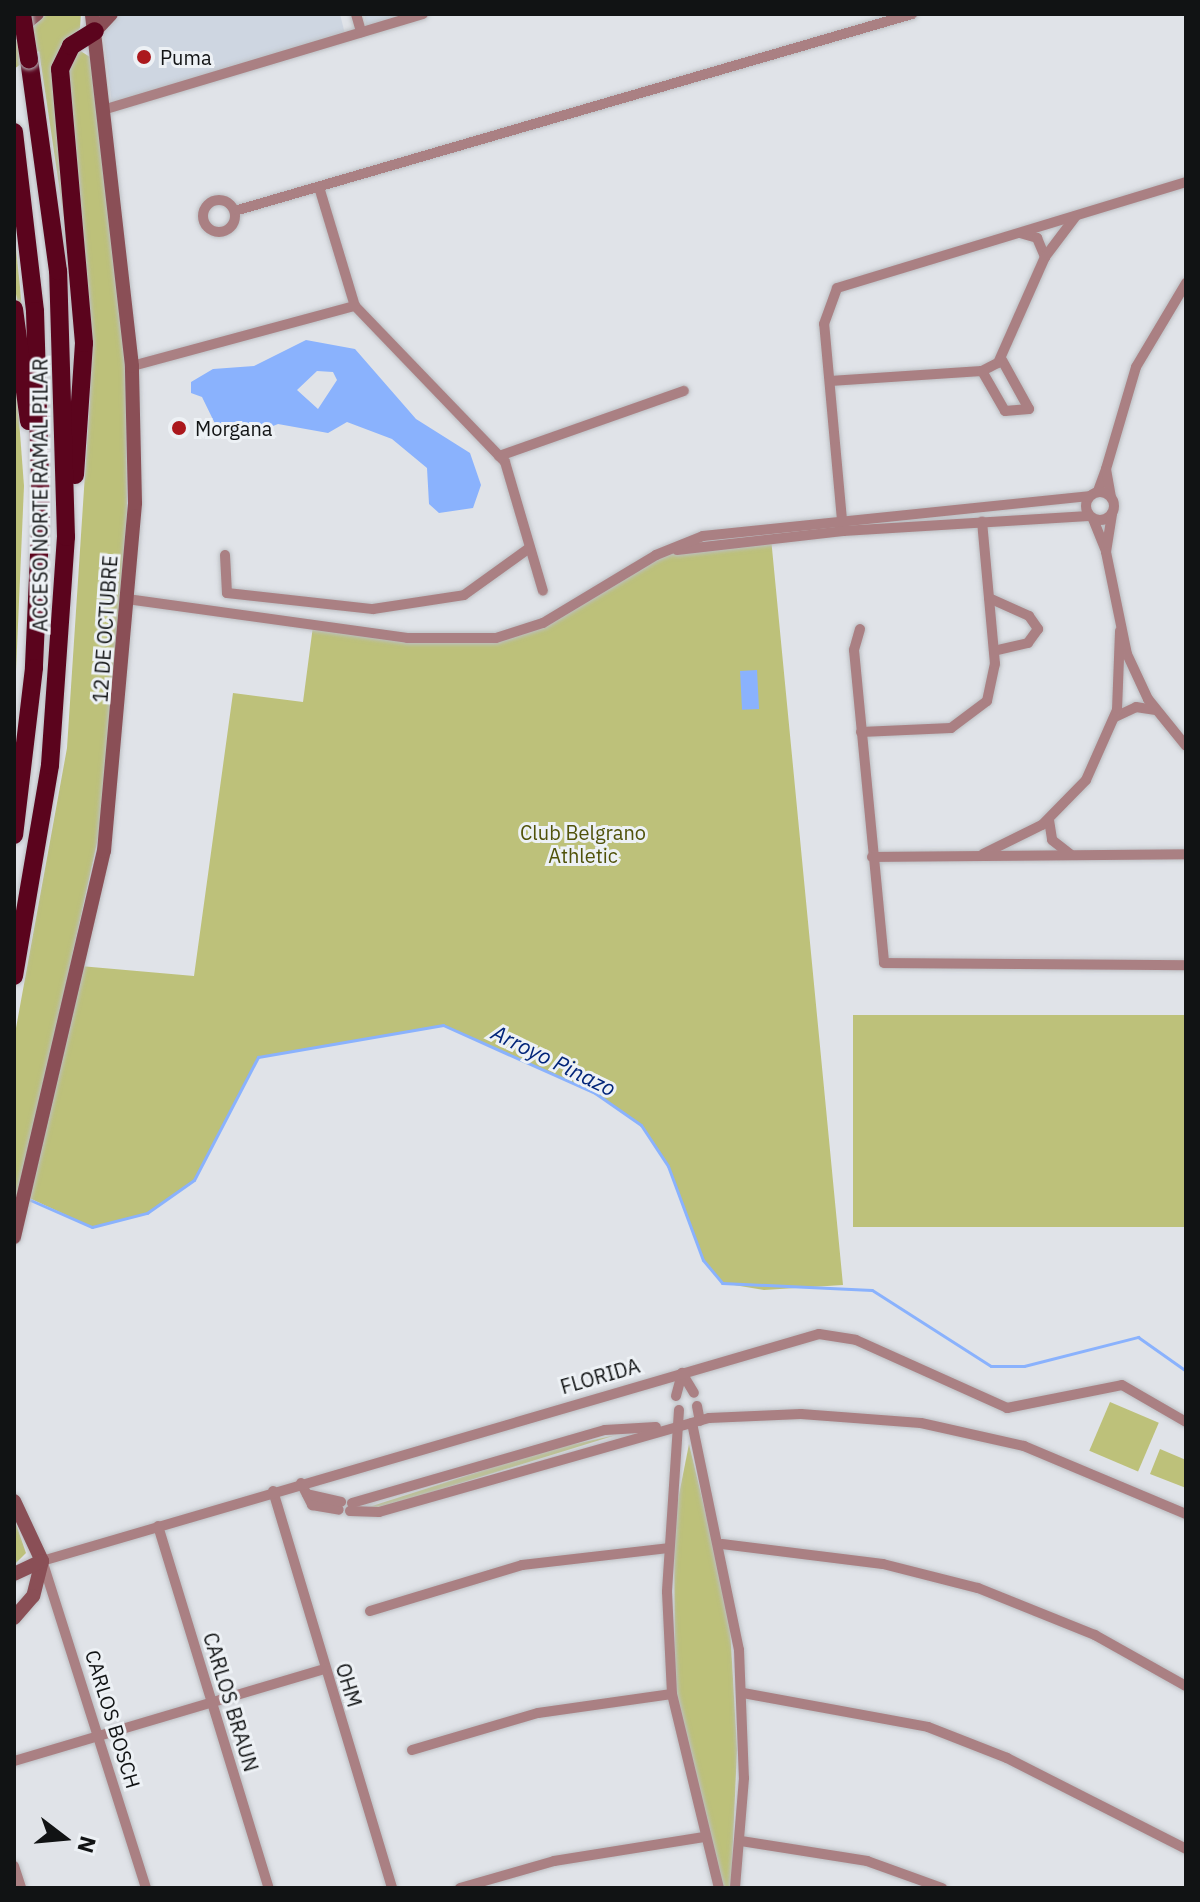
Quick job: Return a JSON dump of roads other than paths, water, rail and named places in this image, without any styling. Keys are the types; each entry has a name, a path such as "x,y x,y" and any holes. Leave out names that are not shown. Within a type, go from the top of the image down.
{"highway":[{"name":"ACCESO NORTE RAMAL PILAR","path":"14,976 50,765 66,537 58,271 22,14"},
{"path":"66,537 84,343 60,69 71,46 94,22"},
{"name":"ACCESO NORTE RAMAL PILAR","path":"14,132 35,311 41,511 34,668 14,835"},
{"path":"14,309 41,511"}],"street":[{"path":"14,33 37,14"},
{"path":"94,22 111,14"},
{"path":"356,14 361,32"},
{"path":"106,109 423,14"},
{"path":"238,210 912,14"},
{"name":"12 DE OCTUBRE","path":"16,1230 37,1164 104,851 135,503 132,366 94,22"},
{"path":"843,531 825,315 837,288 1186,182"},
{"path":"319,187 355,306 499,456 543,591"},
{"path":"830,381 982,371 1002,360 1045,257 1077,215"},
{"path":"1018,232 1037,238 1045,257"},
{"path":"975,857 1049,820 1086,780 1115,717 1120,631 1106,552 1091,517 1094,494 1106,469 1136,367 1186,283"},
{"path":"132,366 355,306"},
{"path":"982,371 1005,411 1029,409 1002,360"},
{"path":"499,456 684,391"},
{"path":"1106,469 1112,498 1106,552"},
{"path":"127,599 407,638 496,638 567,611 656,555 718,533 841,517 1094,494 1112,498"},
{"path":"656,555 843,531 1112,514"},
{"path":"861,732 962,724 992,691 994,651 982,522"},
{"path":"225,555 227,593 373,609 464,595 528,549"},
{"path":"989,598 1029,616 1038,629 1028,643 994,651"},
{"path":"860,629 854,650 872,857 887,966 1186,965"},
{"path":"1120,631 1156,710 1186,746"},
{"path":"1115,717 1136,707 1156,710"},
{"path":"1049,820 1050,836 1071,855"},
{"path":"872,857 1186,854"},
{"name":"FLORIDA","path":"14,1574 42,1561 273,1491 682,1373 836,1334 1000,1407 1122,1385 1186,1422"},
{"path":"682,1373 694,1393"},
{"path":"676,1396 682,1373"},
{"path":"697,1406 687,1424 668,1548 672,1694 704,1837 719,1888"},
{"path":"679,1410 687,1424 722,1544 743,1693 741,1841 735,1888"},
{"path":"346,1506 605,1430 834,1415 953,1429 1051,1454 1186,1514"},
{"path":"301,1483 312,1505 346,1506 370,1513 687,1424"},
{"name":"OHM","path":"273,1491 392,1888"},
{"path":"366,1500 370,1513"},
{"path":"14,1501 42,1561 33,1596 14,1618"},
{"name":"CARLOS BRAUN","path":"158,1526 269,1888"},
{"path":"722,1544 883,1564 978,1588 1095,1635 1186,1686"},
{"path":"370,1611 495,1570 668,1548"},
{"name":"CARLOS BOSCH","path":"42,1561 146,1888"},
{"path":"14,1761 325,1669"},
{"path":"743,1693 928,1727 1007,1758 1186,1849"},
{"path":"412,1750 538,1713 672,1694"},
{"path":"460,1888 554,1861 704,1837"},
{"path":"741,1841 867,1861 942,1888"},
{"path":"14,1866 21,1888"}],"water":[{"path":"306,340 355,349 416,419 470,453 481,485 473,508 439,513 429,504 427,468 392,439 347,422 328,433 278,424 239,440 221,436 202,397 191,393 191,382 213,369 254,366","holes":["317,371 333,372 337,380 318,409 297,390"]},
{"path":"757,670 759,709 742,710 740,671"}],"waterway":[{"name":"Arroyo Pinazo","path":"28,1199 92,1227 147,1213 194,1180 258,1057 443,1025 595,1093 641,1125 668,1166 703,1260 722,1283 872,1290 991,1366 1024,1366 1138,1337 1186,1371"}],"place":[{"name":"Puma","path":"144,57"},
{"name":"Morgana","path":"179,428"}],"park label":[{"name":"Club Belgrano Athletic","path":"583,844"}]}
